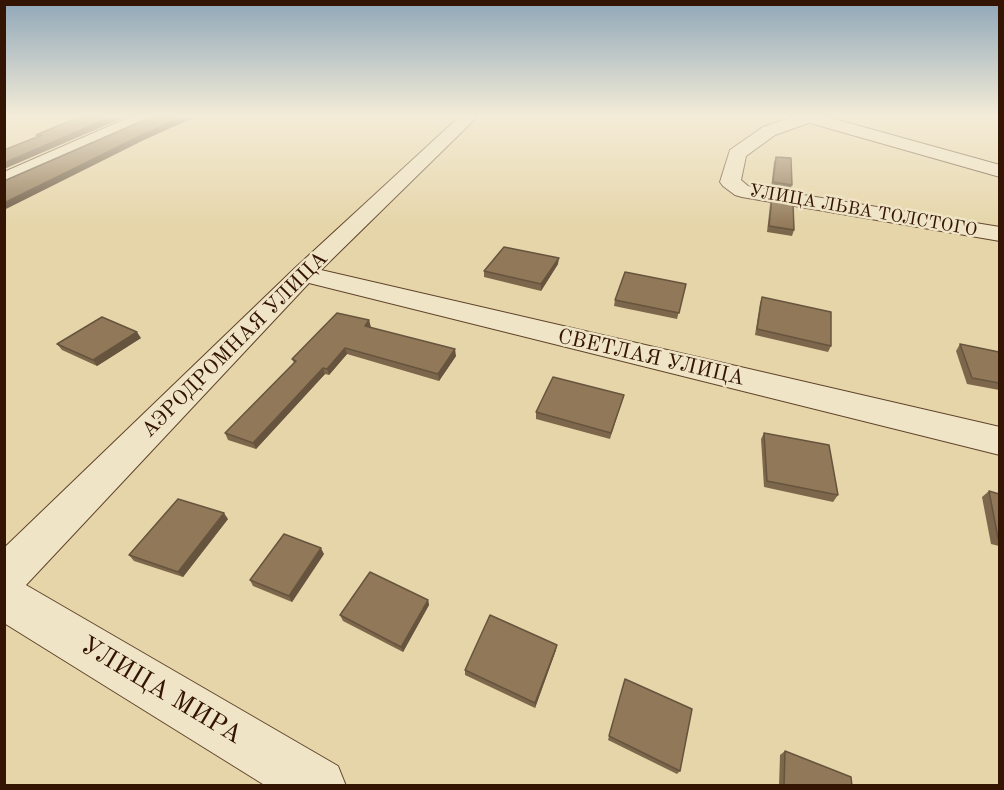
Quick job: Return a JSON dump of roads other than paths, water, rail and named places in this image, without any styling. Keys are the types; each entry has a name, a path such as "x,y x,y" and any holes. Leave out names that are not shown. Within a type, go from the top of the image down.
{"street":[{"path":"4,180 62,154"},
{"name":"АЭРОДРОМНАЯ УЛИЦА","path":"4,578 303,274 430,154"},
{"name":"УЛИЦА ЛЬВА ТОЛСТОГО","path":"737,154 730,182 742,191 999,234"},
{"path":"938,154 999,171"},
{"name":"СВЕТЛАЯ УЛИЦА","path":"303,274 999,441"},
{"name":"УЛИЦА МИРА","path":"4,597 318,786"}]}
